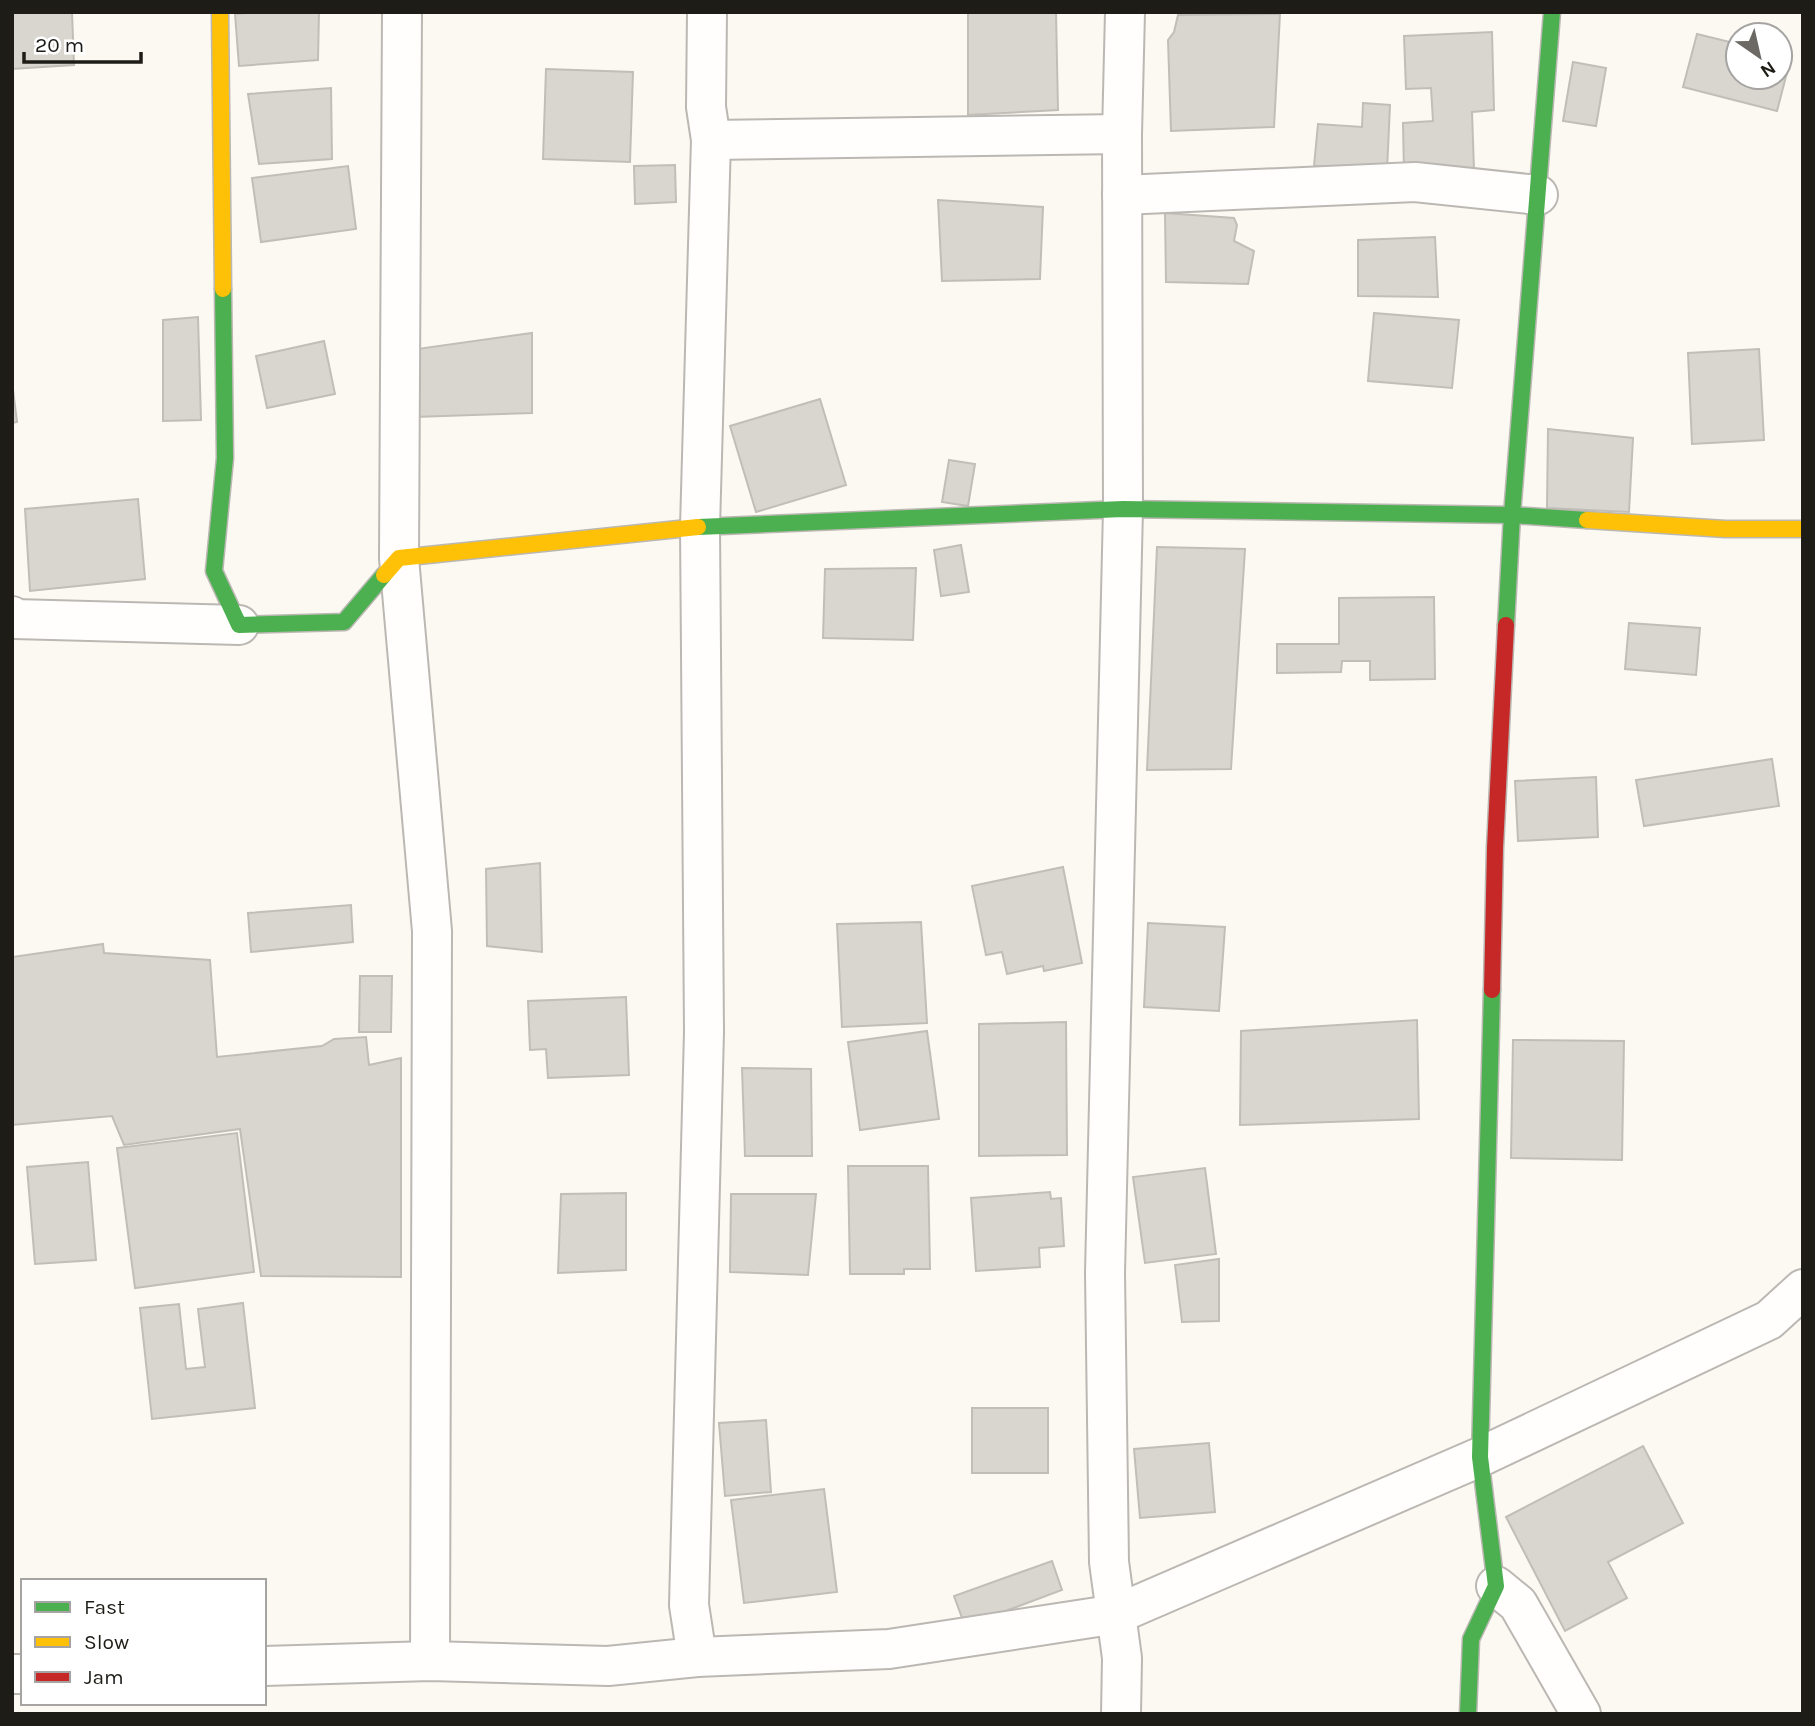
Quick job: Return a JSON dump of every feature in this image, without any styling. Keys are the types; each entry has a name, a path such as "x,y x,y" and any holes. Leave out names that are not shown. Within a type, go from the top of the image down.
{"street":[{"path":"220,12 225,458 214,571 239,625"},
{"path":"402,12 399,558 432,931 430,1661"},
{"path":"697,1657 689,1605 704,1032 700,527 711,140 706,107 707,12"},
{"path":"1121,1714 1122,1658 1109,1562 1105,1273 1123,509 1122,134 1125,12"},
{"path":"1468,1714 1471,1639 1496,1586 1480,1457 1495,848 1512,515 1552,12"},
{"path":"711,140 1122,134"},
{"path":"1122,195 1415,182 1538,195"},
{"path":"12,616 14,619 239,625 344,622 399,558 700,527 1123,509 1512,515 1725,529 1803,529"},
{"path":"266,1666 430,1661 608,1666 697,1657 889,1649 1117,1614 1480,1457 1769,1320 1803,1289"},
{"path":"1496,1586 1518,1604 1581,1714"}],"building":[{"path":"12,12 72,12 74,65 12,69"},
{"path":"319,12 318,60 239,66 235,14"},
{"path":"968,12 1056,12 1058,110 968,115"},
{"path":"1280,14 1274,127 1171,131 1168,40 1174,32 1178,15"},
{"path":"1492,32 1494,110 1472,112 1474,170 1404,173 1403,123 1433,121 1431,88 1406,89 1404,36"},
{"path":"1697,34 1724,41 1724,91 1782,91 1777,111 1683,87"},
{"path":"1573,62 1606,68 1596,126 1563,121"},
{"path":"546,69 633,72 630,162 543,159"},
{"path":"331,88 332,159 259,164 248,94"},
{"path":"1363,103 1390,105 1387,171 1314,166 1318,124 1362,127"},
{"path":"675,165 676,202 635,204 634,166"},
{"path":"348,166 356,229 261,242 252,178"},
{"path":"938,200 1043,207 1040,279 942,281"},
{"path":"1165,213 1234,218 1237,225 1234,241 1254,251 1248,284 1166,282"},
{"path":"1435,237 1438,297 1358,296 1358,240"},
{"path":"1374,313 1459,320 1452,388 1368,381"},
{"path":"198,317 201,420 163,421 163,320"},
{"path":"532,333 532,413 415,417 410,350"},
{"path":"324,341 335,394 267,408 256,356"},
{"path":"1759,349 1764,440 1692,444 1688,353"},
{"path":"12,381 17,422 12,423"},
{"path":"820,399 846,485 756,512 730,426"},
{"path":"1548,429 1633,438 1629,512 1547,508"},
{"path":"949,460 975,464 968,506 942,502"},
{"path":"138,499 145,579 30,591 25,509"},
{"path":"961,545 969,592 941,596 934,550"},
{"path":"1157,547 1245,549 1231,769 1147,770"},
{"path":"916,568 913,640 823,638 825,569"},
{"path":"1434,597 1435,679 1370,680 1370,661 1342,661 1341,672 1277,673 1277,644 1339,644 1339,598"},
{"path":"1629,623 1700,628 1696,675 1625,669"},
{"path":"1772,759 1779,806 1644,826 1636,780"},
{"path":"1596,777 1598,837 1518,841 1515,781"},
{"path":"540,863 542,952 487,946 486,869"},
{"path":"1063,867 1082,963 1044,971 1043,966 1007,974 1002,952 986,955 972,886"},
{"path":"351,905 353,942 251,952 248,913"},
{"path":"921,922 927,1023 842,1027 837,924"},
{"path":"1148,923 1225,927 1219,1011 1144,1007"},
{"path":"103,944 104,953 210,960 217,1057 322,1046 334,1039 366,1037 369,1065 401,1058 401,1277 261,1276 240,1129 124,1145 112,1116 12,1125 12,957"},
{"path":"360,976 392,976 391,1032 359,1032"},
{"path":"626,997 629,1075 548,1078 546,1049 530,1050 528,1001"},
{"path":"1417,1020 1419,1119 1240,1125 1241,1031"},
{"path":"1066,1022 1067,1155 979,1156 979,1024"},
{"path":"927,1031 939,1119 860,1130 848,1042"},
{"path":"1513,1040 1624,1041 1622,1160 1511,1158"},
{"path":"742,1068 811,1069 812,1156 745,1156"},
{"path":"237,1133 254,1272 135,1288 117,1148"},
{"path":"88,1162 96,1260 35,1264 27,1167"},
{"path":"848,1166 928,1166 930,1269 904,1269 904,1274 850,1274"},
{"path":"1205,1168 1216,1254 1145,1263 1133,1177"},
{"path":"1050,1192 1051,1199 1061,1198 1064,1246 1039,1248 1040,1267 976,1271 971,1198"},
{"path":"626,1193 626,1270 558,1273 561,1194"},
{"path":"731,1194 816,1194 808,1275 730,1272"},
{"path":"1219,1259 1219,1321 1182,1322 1175,1265"},
{"path":"243,1303 255,1408 152,1419 140,1308 179,1304 186,1369 205,1367 198,1309"},
{"path":"972,1408 1048,1408 1048,1473 972,1473"},
{"path":"766,1420 771,1492 725,1496 719,1423"},
{"path":"1209,1443 1215,1512 1140,1518 1134,1449"},
{"path":"1643,1446 1683,1523 1608,1562 1627,1598 1565,1631 1506,1517"},
{"path":"824,1489 837,1592 744,1603 731,1500"},
{"path":"1052,1561 1062,1590 965,1626 954,1596"}],"traffic: fast":[{"path":"1506,625 1512,515 1552,12"},
{"path":"223,289 225,458 214,571 239,625 344,622 384,575"},
{"path":"698,527 1123,509 1512,515 1587,520"},
{"path":"1468,1714 1471,1639 1496,1586 1480,1457 1492,990"}],"traffic: slow":[{"path":"220,12 223,289"},
{"path":"1587,520 1725,529 1803,529"},
{"path":"384,575 399,558 698,527"}],"traffic: jam":[{"path":"1492,990 1495,848 1506,625"}]}
